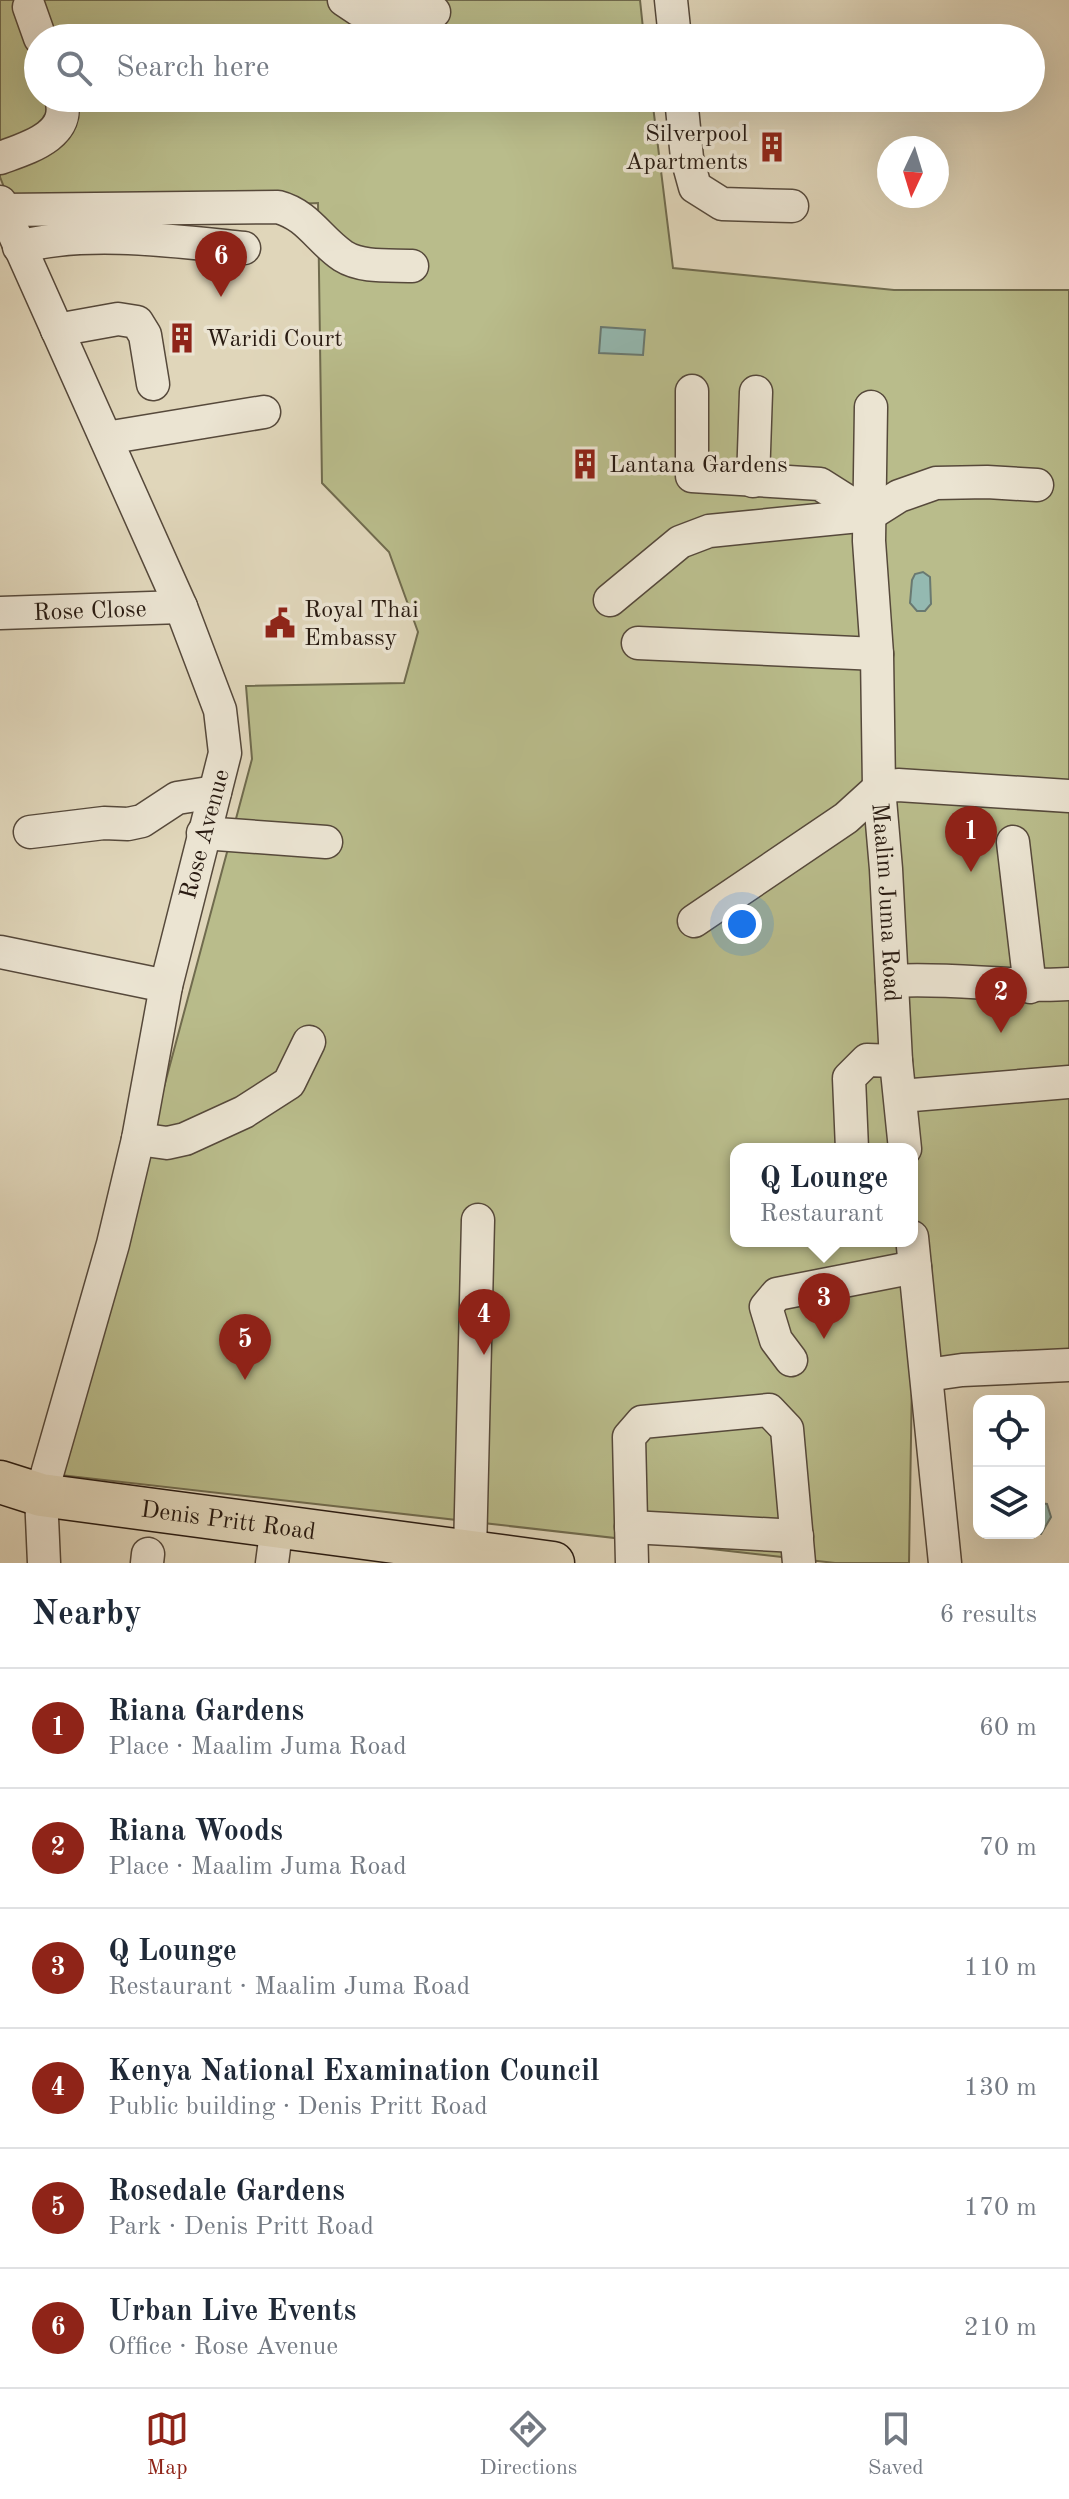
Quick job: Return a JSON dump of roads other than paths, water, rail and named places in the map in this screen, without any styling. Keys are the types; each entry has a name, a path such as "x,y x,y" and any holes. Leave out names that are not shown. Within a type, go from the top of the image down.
{"main road":[{"name":"Denis Pritt Road","path":"0,1482 41,1495 275,1544 470,1552 553,1563"}],"street":[{"path":"344,0 359,10 434,12"},
{"path":"671,0 674,24"},
{"path":"29,7 35,24"},
{"path":"0,158 40,143 51,134 62,112"},
{"path":"682,112 687,158 695,187 722,204 792,206"},
{"path":"2,206 278,207 295,212 345,257 359,263 412,266"},
{"name":"Rose Avenue","path":"2,206 181,607 220,710 225,753 166,986 138,1139 113,1244 41,1495 44,1563"},
{"path":"19,247 39,241 81,238 194,242 244,248"},
{"path":"57,330 118,319 137,322 145,335 153,384"},
{"path":"692,391 692,476 820,484 869,515"},
{"path":"753,481 756,392"},
{"name":"Maalim Juma Road","path":"871,407 869,515 877,654 879,788 896,1061 905,1143"},
{"path":"106,438 264,412"},
{"path":"610,600 680,542 709,531 869,515 899,496 936,483 1037,485"},
{"name":"Rose Close","path":"0,613 181,607"},
{"path":"638,643 877,654"},
{"path":"694,921 846,818 879,788 898,785 1069,796"},
{"path":"30,832 142,821 177,798 215,792"},
{"path":"203,833 326,842"},
{"path":"1013,842 1030,987"},
{"path":"0,952 166,986"},
{"path":"892,981 1030,987 1069,984"},
{"path":"138,1139 167,1143 185,1139 244,1112 289,1083 309,1042"},
{"path":"852,1143 849,1078 867,1060 896,1061"},
{"path":"901,1096 1069,1082"},
{"path":"470,1552 478,1220"},
{"path":"791,1360 776,1340 766,1307 777,1294 913,1252 945,1563"},
{"path":"927,1375 1046,1364 1069,1365"},
{"path":"631,1527 798,1550 787,1429 769,1410 642,1422 629,1437 631,1527 632,1563"}],"water":[{"path":"601,327 645,330 643,355 599,353"},
{"path":"923,572 930,577 931,604 925,611 917,611 910,603 912,580 915,574"},
{"path":"1045,1504 1047,1504 1051,1517 1045,1527"}],"place":[{"name":"Silverpool Apartments","path":"772,147"},
{"name":"Urban Live Events","path":"221,297"},
{"name":"Waridi Court","path":"182,338"},
{"name":"Lantana Gardens","path":"585,464"},
{"name":"Royal Thai Embassy","path":"280,623"},
{"name":"Riana Gardens","path":"971,872"},
{"name":"Riana Woods","path":"1001,1033"},
{"name":"Q Lounge","path":"824,1339"},
{"name":"Kenya National Examination Council","path":"484,1355"},
{"name":"Rosedale Gardens","path":"245,1380"}]}
